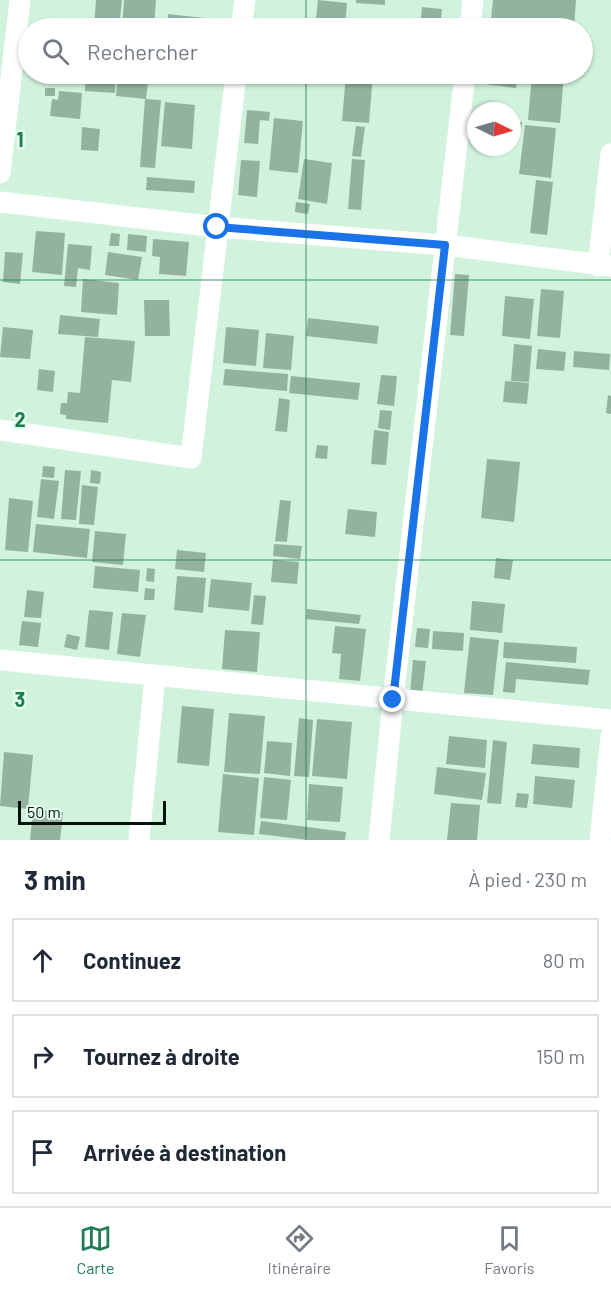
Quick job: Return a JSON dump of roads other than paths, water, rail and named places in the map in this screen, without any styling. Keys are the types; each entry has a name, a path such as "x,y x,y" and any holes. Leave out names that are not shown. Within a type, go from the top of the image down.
{"street":[{"path":"0,173 20,0"},
{"path":"242,18 245,0"},
{"path":"471,18 473,0"},
{"path":"0,430 191,458 235,84"},
{"path":"379,840 464,84"},
{"path":"0,202 217,227 445,245 605,266 611,154"},
{"path":"0,660 611,720"},
{"path":"139,840 155,677"},
{"path":"600,840 611,737"}]}
